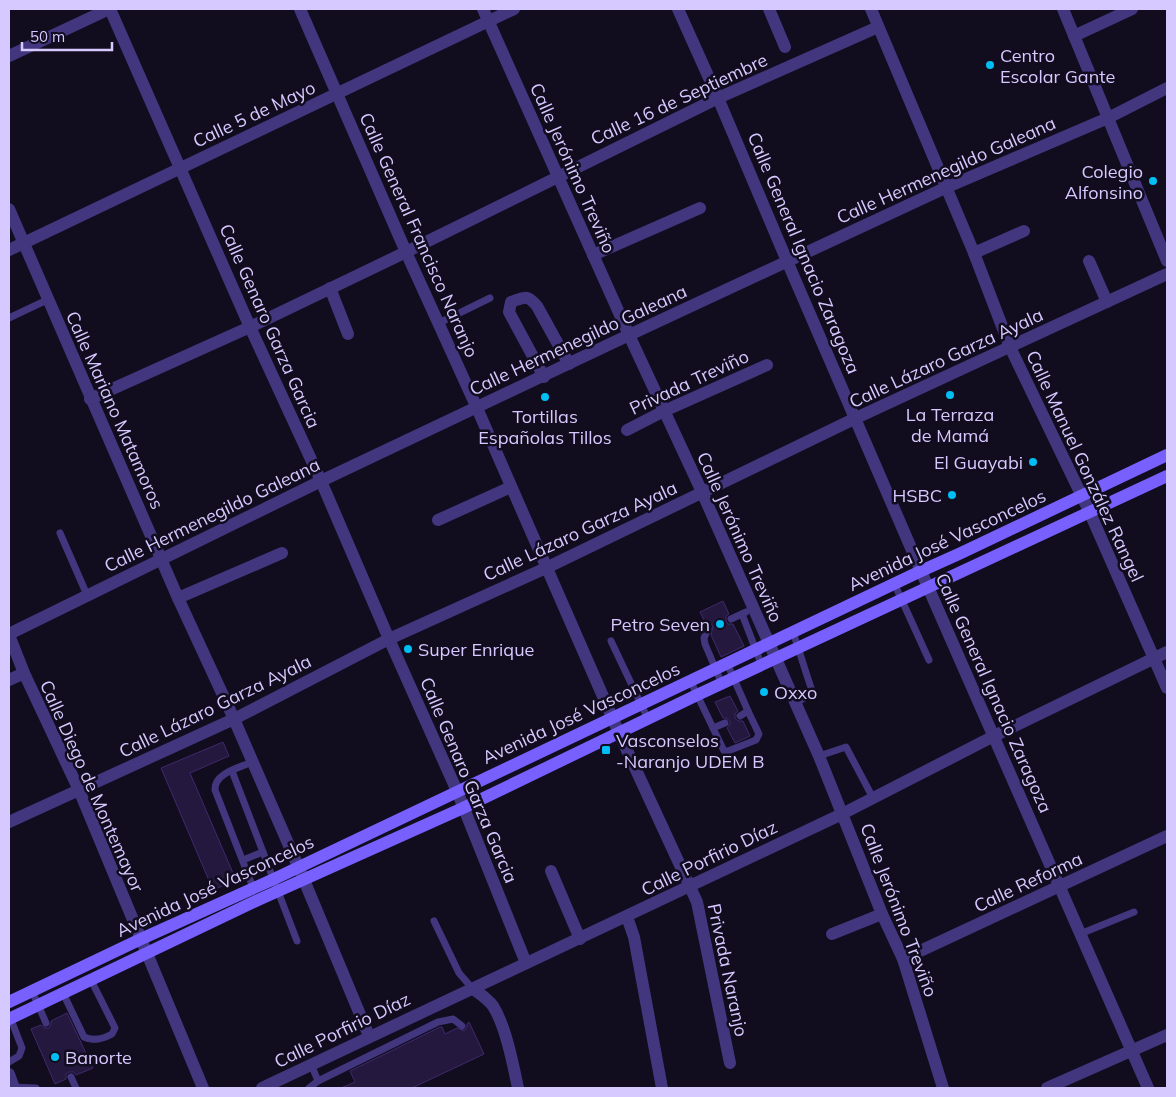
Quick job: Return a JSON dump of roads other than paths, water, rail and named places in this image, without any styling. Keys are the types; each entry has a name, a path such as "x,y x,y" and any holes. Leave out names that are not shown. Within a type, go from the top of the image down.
{"main road":[{"name":"Avenida José Vasconcelos","path":"9,1002 141,938 274,879 612,716 756,650 921,570 970,549 1167,455"},
{"name":"Avenida José Vasconcelos","path":"9,1017 258,900 464,808 697,695 776,660 989,558 1167,476"}],"street":[{"path":"9,56 109,9"},
{"name":"Calle Genaro Garza Garcia","path":"109,9 250,327 322,481 389,639 457,791 526,963"},
{"name":"Calle General Francisco Naranjo","path":"300,9 619,733 689,887"},
{"name":"Calle Jerónimo Treviño","path":"483,9 629,335 702,492 747,611 768,643 819,756 882,914 903,959 943,1088"},
{"name":"Calle 5 de Mayo","path":"9,250 514,9"},
{"name":"Calle General Ignacio Zaragoza","path":"678,9 928,588 1148,1088"},
{"path":"770,9 785,48"},
{"name":"Calle Manuel González Rangel","path":"871,9 974,253 1010,347 1090,513 1167,688"},
{"path":"1062,9 1167,261"},
{"path":"1074,36 1132,9"},
{"name":"Calle 16 de Septiembre","path":"90,398 250,327 718,98 878,27"},
{"name":"Calle Hermenegildo Galeana","path":"9,635 322,481 629,335 945,188 1108,118 1167,88"},
{"path":"593,255 700,208"},
{"name":"Calle Mariano Matamoros","path":"9,209 178,598 234,719 369,1036"},
{"path":"974,253 1024,231"},
{"path":"1089,261 1107,302"},
{"name":"Calle Lázaro Garza Ayala","path":"9,822 234,719 389,639 546,568 856,418 1167,274"},
{"path":"330,288 348,334"},
{"path":"544,376 509,312 511,302 525,297 531,299 537,306 569,364"},
{"name":"Privada Treviño","path":"627,430 664,411 767,365"},
{"path":"438,520 511,487"},
{"path":"178,598 282,553"},
{"name":"Calle Diego de Montemayor","path":"9,635 148,953 203,1088"},
{"name":"Calle Porfirio Díaz","path":"263,1088 369,1036 627,917 842,814 994,736 1167,652"},
{"path":"9,680 24,673"},
{"name":"Calle Reforma","path":"903,959 1167,836"},
{"path":"551,871 580,938"},
{"name":"Privada Naranjo","path":"689,887 697,902 730,1063"},
{"path":"832,934 882,914"},
{"path":"627,917 634,937 662,1088"},
{"path":"472,988 489,1001 496,1014 506,1041 518,1088"},
{"path":"1046,1088 1167,1034"},
{"path":"9,1074 12,1088"}],"lane":[{"path":"439,323 490,298"},
{"path":"9,318 47,300"},
{"path":"60,533 88,595"},
{"path":"894,583 929,660"},
{"path":"731,619 747,611 756,650 762,666"},
{"path":"708,629 704,638 722,684"},
{"path":"792,632 812,691 794,703"},
{"path":"611,641 648,719"},
{"path":"690,680 724,751 756,740 759,734 727,663"},
{"path":"740,716 748,711"},
{"path":"713,728 725,723"},
{"path":"819,756 846,746 873,798"},
{"path":"252,762 221,777 216,782 215,790 258,900"},
{"path":"232,771 297,941"},
{"path":"242,860 263,852"},
{"path":"1080,934 1134,912"},
{"path":"434,921 459,973 472,988"},
{"path":"63,993 84,1037 90,1040 101,1040 112,1034 115,1028 91,980"},
{"path":"32,991 46,1023"},
{"path":"417,1014 423,1029"},
{"path":"9,1017 22,1044 22,1048 19,1056 9,1062"},
{"path":"309,1088 318,1081 438,1022 453,1019 462,1026"},
{"path":"311,1064 318,1081"},
{"path":"71,1077 76,1088"},
{"path":"12,1088 36,1088"}],"place":[{"name":"Centro Escolar Gante","path":"990,65"},
{"name":"Colegio Alfonsino","path":"1153,181"},
{"name":"La Terraza de Mamá","path":"950,395"},
{"name":"Tortillas Españolas Tillos","path":"545,397"},
{"name":"El Guayabi","path":"1033,462"},
{"name":"HSBC","path":"952,495"},
{"name":"Petro Seven","path":"720,624"},
{"name":"Super Enrique","path":"408,649"},
{"name":"Oxxo","path":"764,692"},
{"name":"Vasconselos -Naranjo UDEM B","path":"606,750"},
{"name":"Banorte","path":"55,1057"}]}
